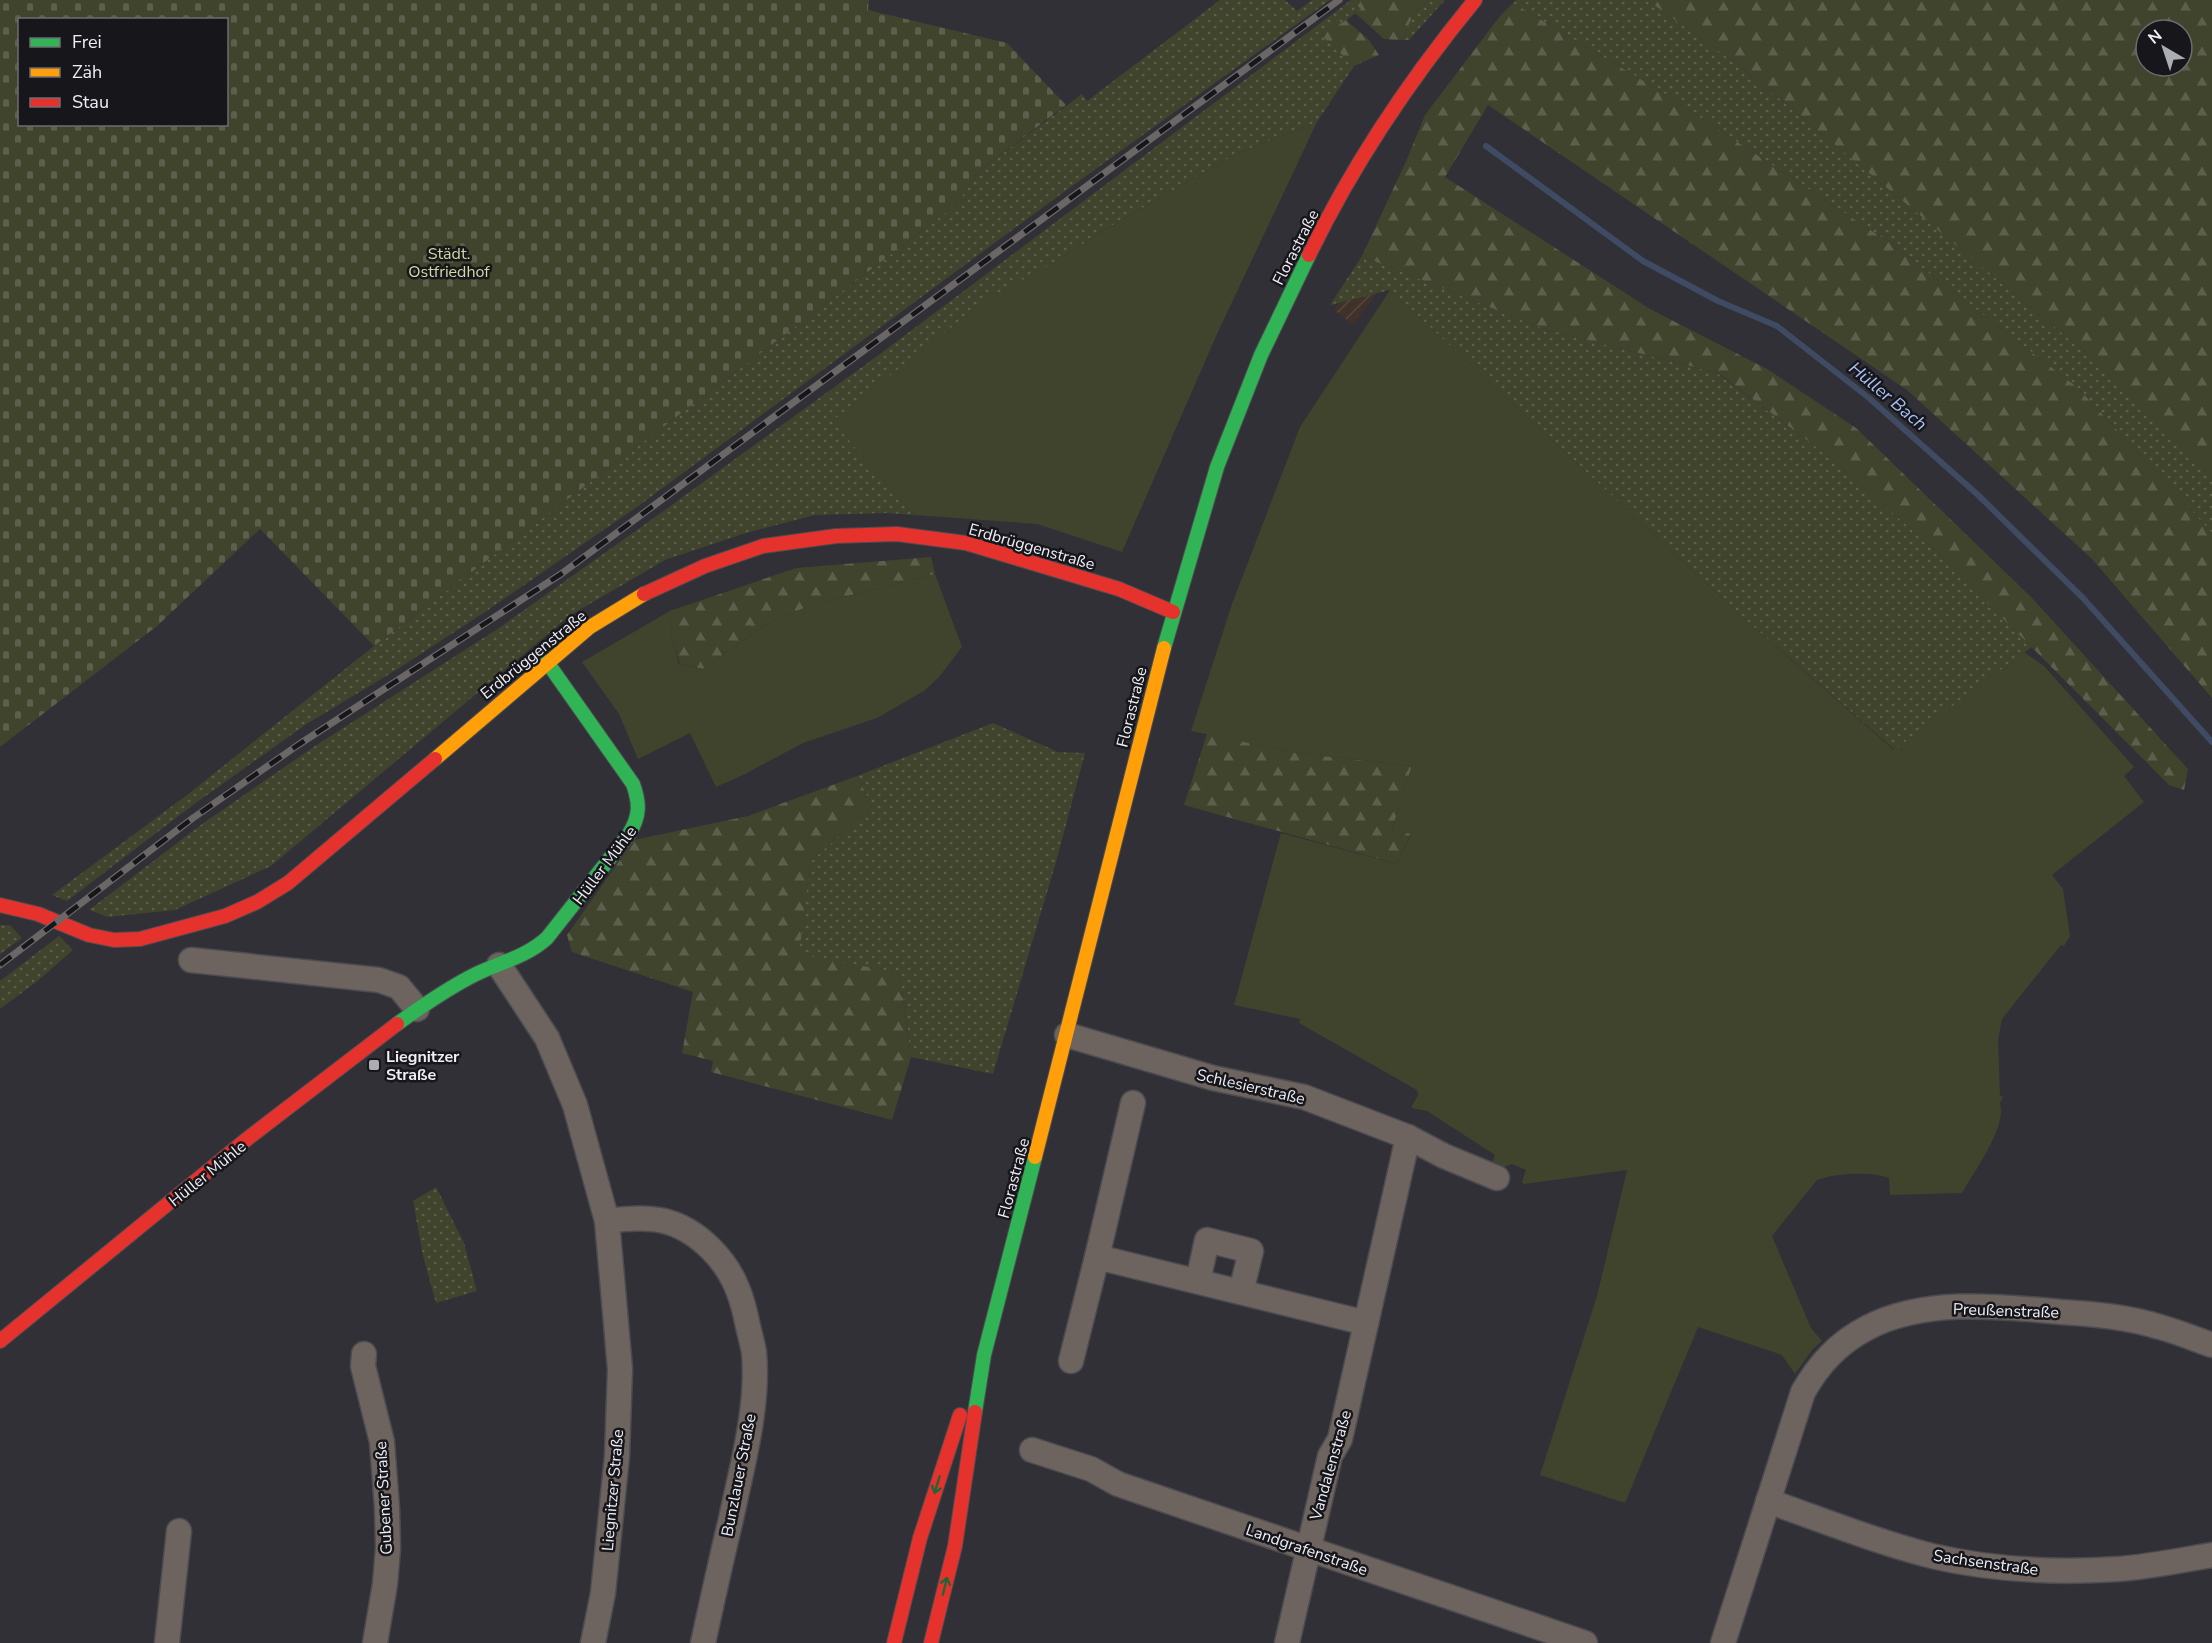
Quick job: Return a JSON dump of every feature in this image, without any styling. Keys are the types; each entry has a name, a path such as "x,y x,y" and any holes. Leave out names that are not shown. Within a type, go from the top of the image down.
{"street":[{"name":"Florastraße","path":"931,1643 955,1546 984,1355 1067,1035 1156,674 1217,467 1261,355 1319,234 1398,101 1438,45 1475,0"},
{"name":"Erdbrüggenstraße","path":"0,905 21,909 89,935 114,940 140,939 182,929 225,916 257,902 288,883 317,860 590,627 651,590 763,546 836,536 897,534 966,543 1119,589 1173,612"},
{"name":"Hüller Mühle","path":"0,1341 339,1066 417,1009 476,974 522,958 535,951 547,938 629,834 639,818 639,801 633,784 547,662"},
{"path":"191,960 379,980 399,987 417,1009"},
{"name":"Liegnitzer Straße","path":"499,965 546,1038 559,1066 575,1105 607,1221 620,1369 616,1468 603,1593 593,1643"},
{"name":"Schlesierstraße","path":"1067,1035 1213,1078 1304,1097 1408,1137 1444,1156 1497,1178"},
{"path":"1071,1361 1133,1103"},
{"name":"Vandalenstraße","path":"1287,1643 1330,1456 1340,1439 1408,1137"},
{"name":"Bunzlauer Straße","path":"607,1221 636,1217 660,1219 681,1226 699,1238 718,1256 733,1275 754,1353 750,1430 703,1643"},
{"path":"1198,1281 1207,1240 1251,1251 1240,1292"},
{"path":"1097,1257 1366,1323"},
{"name":"Preußenstraße","path":"1723,1643 1803,1392 1823,1361 1840,1345 1866,1328 1887,1319 1945,1308 1982,1306 2103,1315 2159,1326 2212,1345"},
{"name":"Gubener Straße","path":"364,1354 363,1366 382,1442 387,1508 388,1548 385,1584 375,1643"},
{"name":"Florastraße","path":"894,1643 921,1538 953,1432 984,1355"},
{"name":"Landgrafenstraße","path":"1032,1450 1091,1469 1118,1484 1584,1643"},
{"name":"Sachsenstraße","path":"1768,1501 1932,1556 1981,1565 2051,1571 2120,1569 2212,1555"},
{"path":"168,1643 179,1531"}],"shaded area":[{"path":"1358,275 1380,289 1353,325 1334,310"}],"green space":[{"name":"Städt. Ostfriedhof","path":"0,0 869,0 868,10 1007,43 1066,105 978,172 956,205 374,646 260,529 157,626 0,747"},
{"path":"1220,0 1285,0 1297,11 1312,0 1330,0 1057,197 641,504 488,610 396,670 305,725 193,805 67,901 52,895 187,795 374,646 956,205 978,172 1082,94 1087,101"},
{"path":"1351,0 1359,0 1355,3 1361,9 1340,25 1320,33 1354,66 1317,122 1236,154 1106,229 1055,262 833,421 914,515 888,513 815,515 746,533 665,560 569,616 271,866 175,910 108,917 89,910 202,824 315,746 499,628 651,520 880,354"},
{"path":"1359,0 1428,0 1414,13 1402,40 1384,39 1355,13 1361,9 1354,3"},
{"path":"1428,0 1445,0 1409,40 1402,40 1414,13"},
{"path":"1516,0 1647,0 1740,66 2080,348 2202,464 2212,475 2212,533 2078,388 1890,243 1662,92 1513,3"},
{"path":"1647,0 2212,0 2212,475 2080,348 1740,66"},
{"path":"1513,3 1662,92 1890,243 2078,388 2212,533 2212,698 2092,559 1907,390 1488,105 1445,177 1650,309 1767,369 1856,428 2031,597 2188,769 2184,790 2169,785 1936,551 1827,455 1718,373 1544,329 1362,256 1425,115 1500,16"},
{"path":"1346,20 1369,40 1379,55 1354,66 1319,33 1336,21 1340,24"},
{"path":"1317,122 1217,334 1122,552 1037,524 914,515 832,421 987,299 1055,262 1106,229 1236,154"},
{"path":"1362,256 1544,329 1717,373 1827,455 1936,551 2033,646 1895,750 1747,621 1390,290 1330,305"},
{"path":"1390,290 1747,621 1894,750 2024,652 2044,666 2134,767 2124,776 2144,802 2052,875 2063,889 2070,936 2002,1019 1998,1040 2000,1095 2003,1097 2000,1103 1999,1124 1962,1193 1890,1195 1889,1178 1873,1174 1843,1174 1817,1180 1772,1236 1811,1328 1822,1341 1812,1350 1795,1374 1782,1355 1698,1327 1625,1503 1540,1475 1597,1296 1627,1170 1524,1184 1522,1182 1526,1170 1512,1164 1504,1167 1491,1166 1495,1155 1427,1111 1411,1108 1418,1095 1417,1090 1299,1023 1300,1019 1234,1005 1281,833 1397,864 1411,834 1392,830 1412,766 1298,753 1191,731 1232,604 1300,427"},
{"path":"931,557 935,574 809,606 767,624 703,669 680,664 672,639 670,611 796,568"},
{"path":"935,574 962,647 939,677 924,691 877,718 803,743 716,787 690,733 638,759 619,714 582,662 670,611 672,639 679,664 703,669 767,624 809,606"},
{"path":"993,723 1058,752 1085,753 1056,862 993,1074 911,1057 900,973 798,955 810,862 872,806 857,776"},
{"path":"1207,734 1298,753 1412,766 1392,830 1411,833 1397,864 1184,805"},
{"path":"857,776 872,806 810,862 799,954 900,973 911,1057 892,1120 711,1072 713,1061 682,1053 693,992 572,952 567,935 634,840 748,816"},
{"path":"0,925 10,925 22,938 0,954"},
{"path":"59,936 73,950 40,979 0,1009 0,981"},
{"path":"436,1187 464,1243 477,1291 436,1303 423,1256 413,1201"}],"waterway":[{"name":"Hüller Bach","path":"1486,146 1643,261 1718,301 1777,326 1869,398 1978,495 2083,598 2212,742"}],"railway":[{"path":"0,965 193,818 298,745 561,574 1339,0"}],"traffic: fast":[{"path":"1164,648 1217,467 1261,355 1309,255"},
{"path":"397,1024 455,985 539,945 547,938 629,834 635,821 638,804 633,784 547,662"},
{"path":"975,1412 984,1355 1035,1157"}],"traffic: slow":[{"path":"435,759 590,627 644,594"},
{"path":"1035,1157 1164,648"}],"traffic: jam":[{"path":"1309,255 1344,188 1384,123 1428,60 1475,0"},
{"path":"644,594 705,566 763,546 836,536 897,534 966,543 1119,589 1173,612"},
{"path":"0,905 38,914 89,935 114,940 140,939 225,916 257,902 288,883 435,759"},
{"path":"0,1341 247,1139 397,1024"},
{"path":"931,1643 955,1546 975,1412"},
{"path":"894,1643 920,1538 960,1415"}],"place":[{"name":"Liegnitzer Straße","path":"374,1065"}]}
